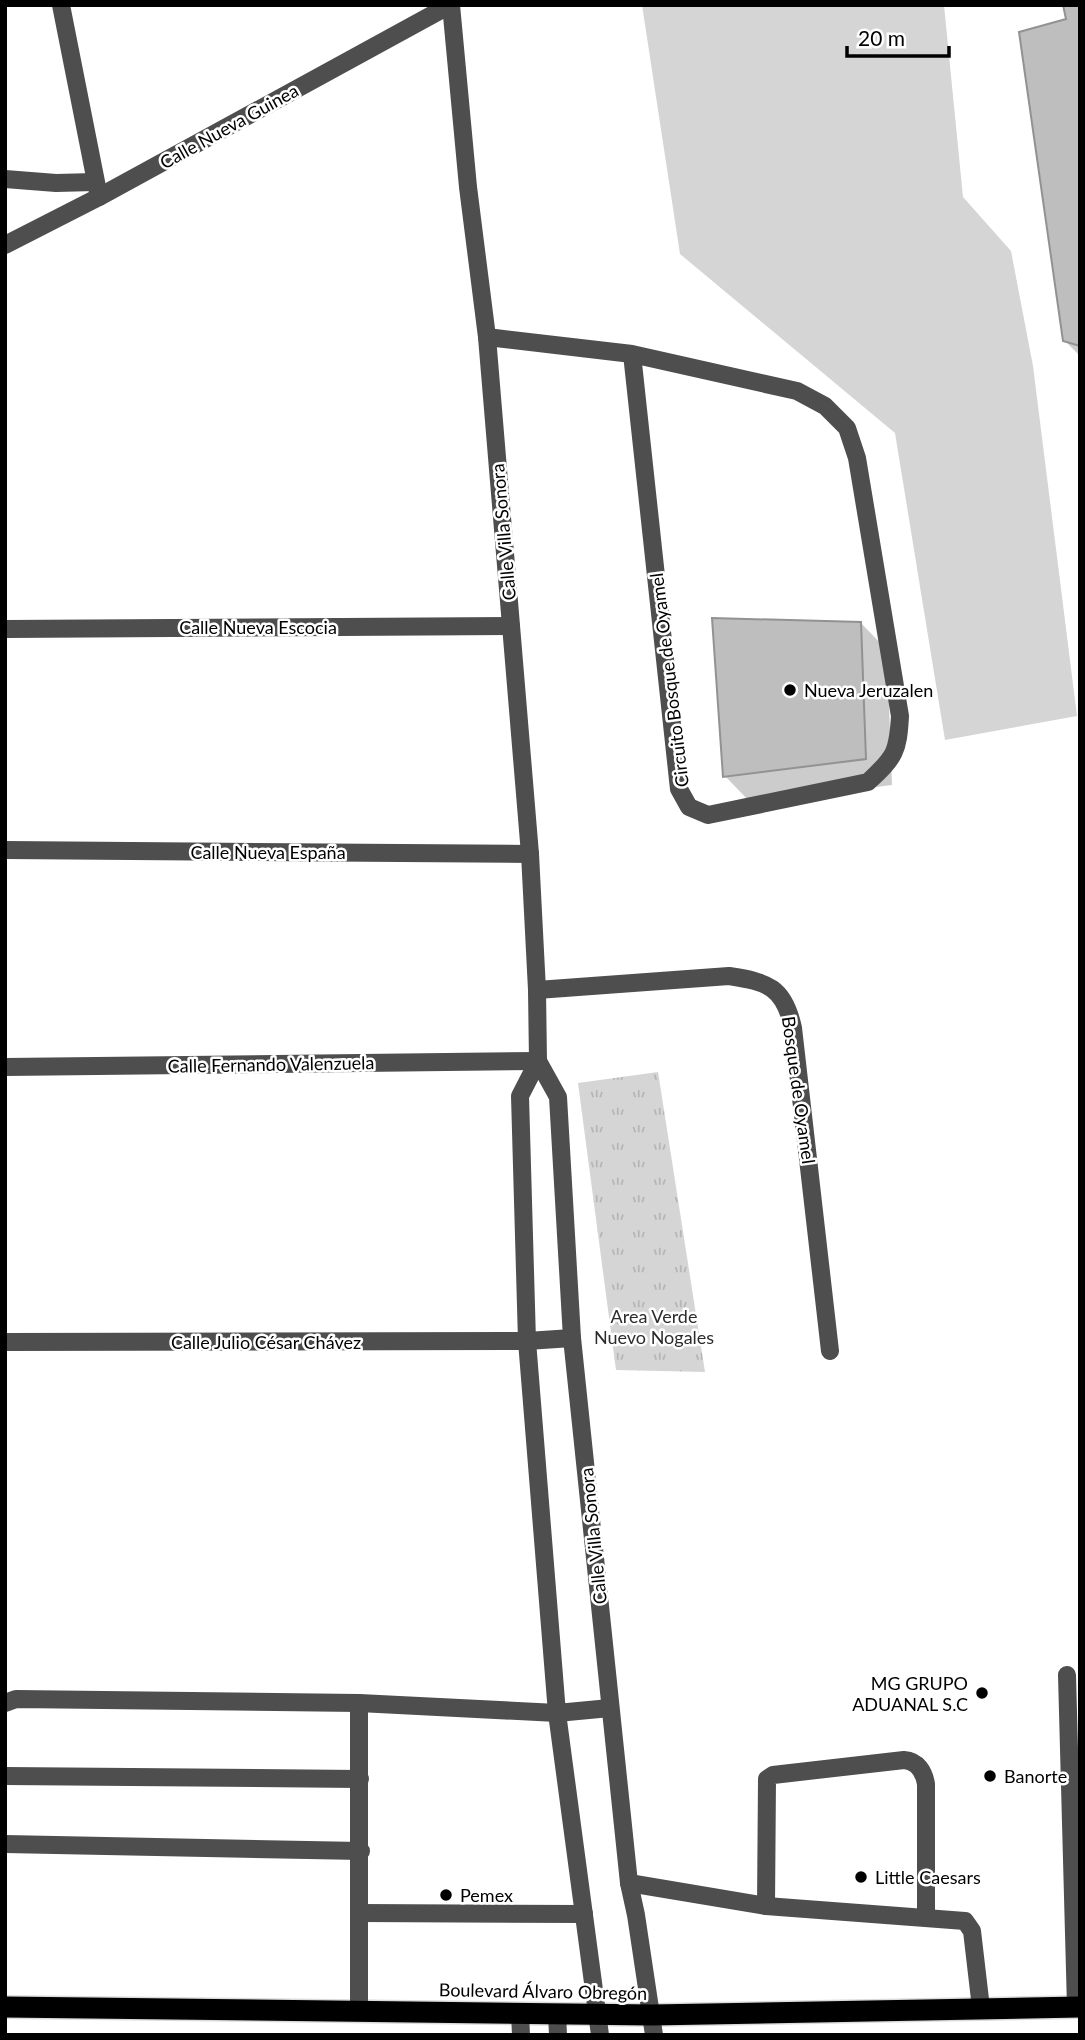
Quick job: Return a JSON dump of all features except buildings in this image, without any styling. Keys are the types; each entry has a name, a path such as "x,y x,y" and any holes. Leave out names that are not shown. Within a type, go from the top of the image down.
{"highway":[{"name":"Boulevard Álvaro Obregón","path":"5,2007 597,2013 653,2025 981,2008 1078,2007"}],"street":[{"path":"61,5 97,190"},
{"name":"Calle Nueva Guinea","path":"5,245 97,190 451,5"},
{"name":"Calle Villa Sonora","path":"451,5 468,187 487,337 530,854 537,990 537,1061 520,1096 527,1341 557,1713 600,2035"},
{"name":"Calle Nueva Guinea","path":"5,179 97,190"},
{"name":"Circuito Bosque de Oyamel","path":"487,337 632,354 797,391 825,406 847,428 857,457 900,716 898,744 886,766 868,782 708,815 689,807 679,789 632,354"},
{"name":"Calle Nueva Escocia","path":"5,629 511,626"},
{"name":"Calle Nueva España","path":"5,850 530,854"},
{"name":"Bosque de Oyamel","path":"537,990 729,976 759,980 772,986 789,1010 793,1028 830,1351"},
{"name":"Calle Villa Sonora","path":"537,1061 558,1097 572,1338 629,1883 653,2025"},
{"name":"Calle Fernando Valenzuela","path":"5,1067 537,1061"},
{"name":"Calle Julio César Chávez","path":"5,1342 527,1341 572,1338"},
{"path":"1068,1675 1078,2007"},
{"path":"5,1703 16,1699 359,1703 557,1713 610,1709"},
{"path":"359,1703 359,2012"},
{"path":"766,1906 767,1779 773,1775 904,1760 911,1761 921,1770 926,1784 926,1916"},
{"path":"5,1776 360,1779"},
{"path":"5,1844 360,1851"},
{"path":"629,1883 766,1906 960,1919 970,1927 981,2008"},
{"path":"359,1913 584,1914"},
{"path":"520,2013 521,2035"},
{"path":"557,2013 558,2035"}],"green space":[{"path":"642,5 944,5 963,197 1011,251 1033,366 1077,716 945,740 895,433 680,254"},
{"name":"Area Verde Nuevo Nogales","path":"658,1072 705,1372 616,1370 578,1083"}],"place":[{"name":"Nueva Jeruzalen","path":"790,690"},
{"name":"MG GRUPO ADUANAL S.C","path":"982,1693"},
{"name":"Banorte","path":"990,1776"},
{"name":"Little Caesars","path":"861,1877"},
{"name":"Pemex","path":"446,1895"}]}
